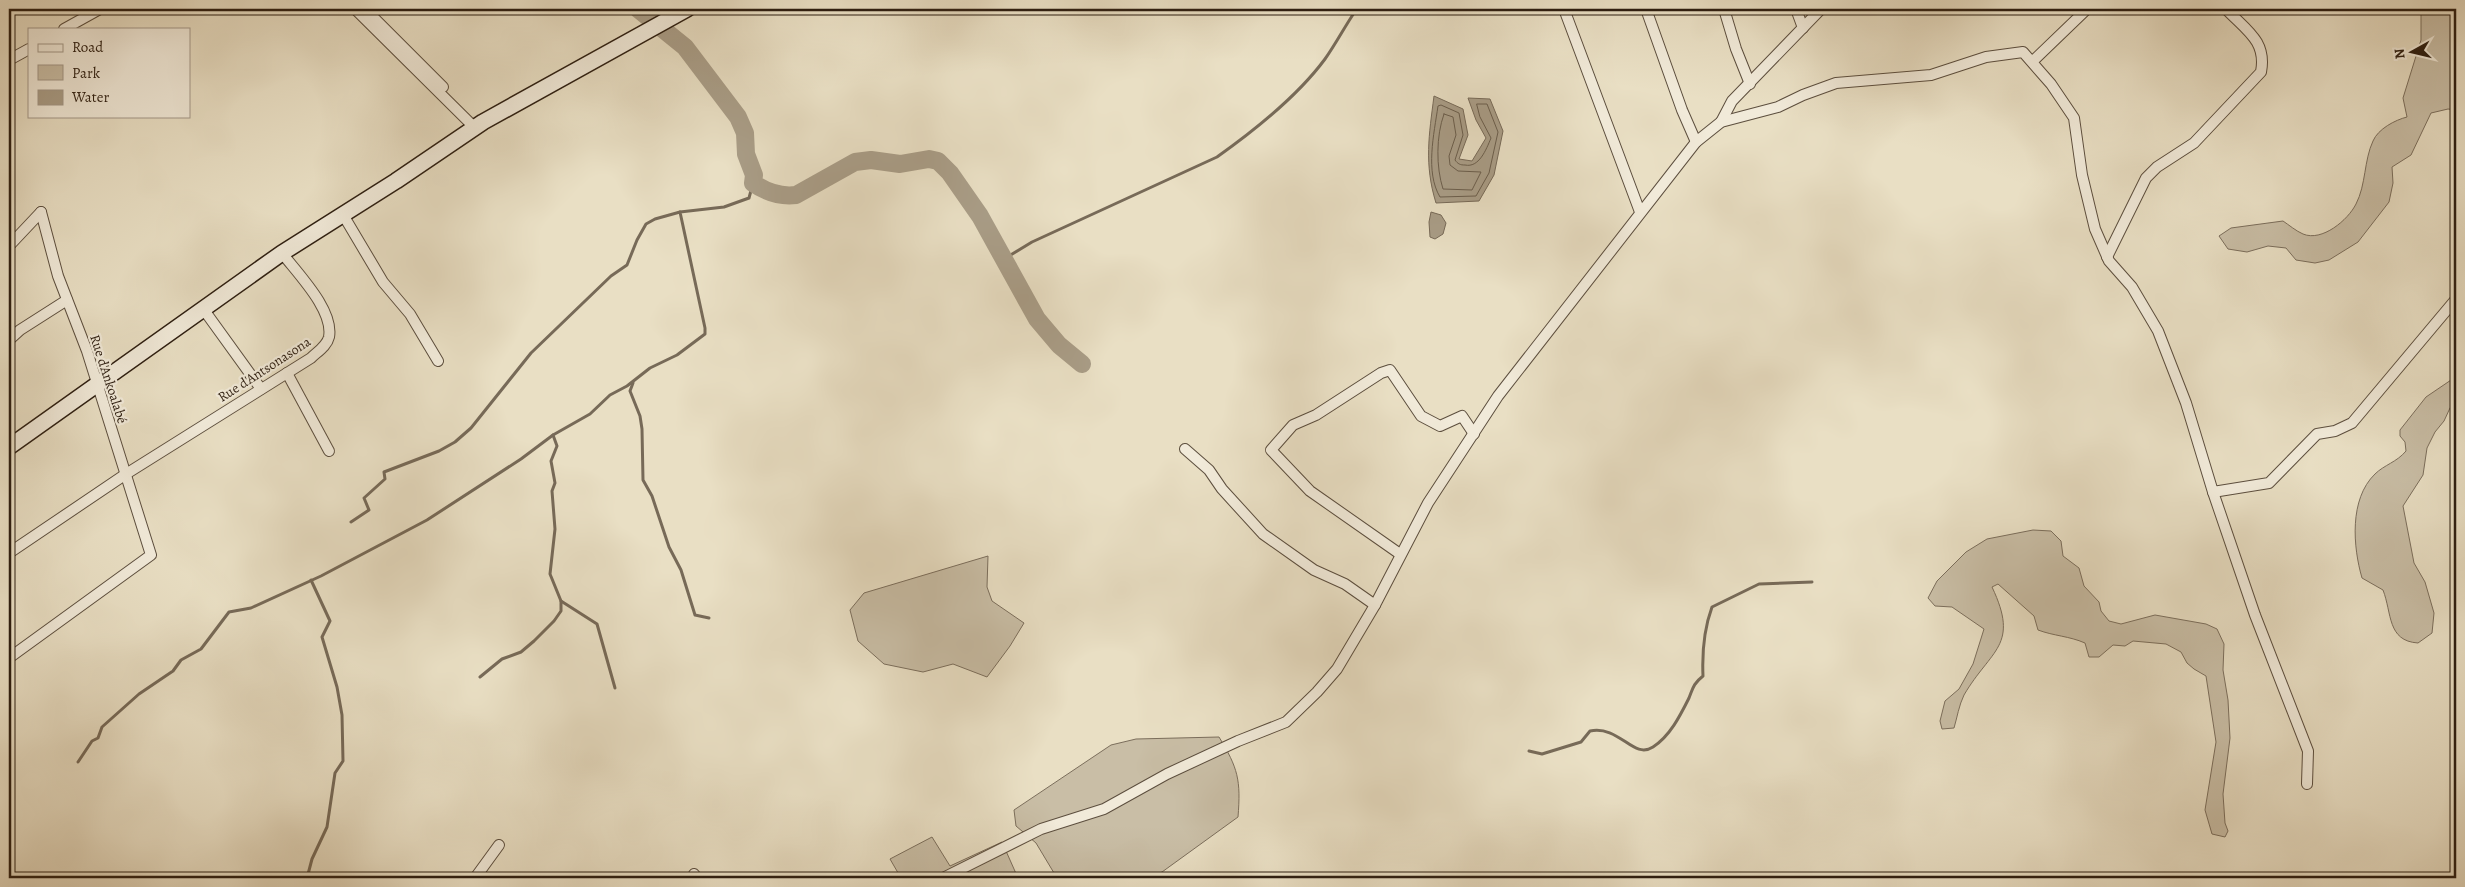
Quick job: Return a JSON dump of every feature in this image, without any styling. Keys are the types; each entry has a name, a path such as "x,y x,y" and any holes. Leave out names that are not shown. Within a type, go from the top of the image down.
{"street":[{"path":"66,28 100,9"},
{"path":"355,9 404,52"},
{"path":"365,9 475,128"},
{"path":"9,447 282,253 342,213 396,181 475,128 687,9"},
{"path":"1564,9 1640,212"},
{"path":"1646,9 1682,110 1696,142"},
{"path":"1724,9 1736,50 1750,84"},
{"path":"1796,9 1803,28"},
{"path":"942,878 1041,829 1104,809 1167,774 1238,741 1286,722 1317,692 1336,669 1375,606 1428,502 1498,396 1551,331 1640,212 1696,142 1721,122 1732,101 1821,9"},
{"path":"2033,61 2086,9"},
{"path":"2107,257 2146,178 2157,166 2194,143 2260,72 2264,58 2260,45 2226,9"},
{"path":"9,60 28,50"},
{"path":"1721,122 1778,107 1803,95 1836,83 1930,75 1986,57 2024,52 2033,61 2074,118 2082,176 2095,229 2107,257 2132,287 2158,330 2186,403 2213,492 2255,615 2308,751 2307,784"},
{"name":"Rue d'Ankoalabé","path":"9,246 40,212 67,300 87,351 96,385 151,555 9,658"},
{"path":"342,213 383,282 410,314 438,361"},
{"name":"Rue d'Antsonasona","path":"9,553 126,474 311,358 325,346 329,337 327,313 282,253"},
{"path":"2213,492 2269,484 2317,434 2335,431 2352,423 2456,299"},
{"path":"9,340 20,330 67,300"},
{"path":"204,310 261,389"},
{"path":"1400,554 1310,491 1271,450 1293,425 1316,414 1381,373 1390,370 1421,416 1440,426 1462,416 1474,434"},
{"path":"287,373 329,451"},
{"path":"1185,449 1209,470 1222,489 1263,534 1314,570 1345,584 1375,606"},
{"path":"475,878 499,845"}],"green space":[{"path":"2421,9 2456,9 2456,110 2448,109 2431,113 2411,155 2392,167 2393,183 2389,202 2358,242 2329,260 2315,263 2296,260 2286,248 2268,246 2247,252 2228,249 2219,236 2231,228 2283,221 2295,230 2310,236 2318,235 2334,228 2347,217 2359,197 2370,148 2375,137 2387,126 2407,117 2403,98 2421,40"},
{"path":"2454,378 2456,379 2456,400 2427,448 2423,475 2403,506 2414,563 2425,582 2434,613 2432,633 2418,643 2401,637 2392,624 2383,590 2362,578 2355,538 2355,524 2361,496 2367,484 2382,468 2399,458 2406,451 2405,442 2400,436 2400,430 2426,397"},
{"path":"2033,530 2051,531 2061,541 2063,556 2079,568 2084,586 2099,602 2101,611 2109,621 2121,624 2155,615 2206,624 2217,629 2224,644 2223,670 2228,700 2230,738 2223,794 2225,823 2228,831 2225,837 2212,834 2205,810 2216,742 2206,676 2187,663 2181,652 2166,644 2133,641 2125,646 2113,645 2099,657 2089,657 2085,643 2038,630 2034,616 1998,584 1992,587 2000,607 2003,622 2003,635 1999,646 1964,695 1954,728 1942,729 1940,721 1945,701 1959,689 1973,664 1984,629 1952,607 1935,606 1928,598 1937,581 1966,552 1987,539"},
{"path":"988,556 987,587 992,601 1024,623 987,677 953,664 923,672 884,664 858,641 850,610 864,593"},
{"path":"1219,737 1237,775 1239,793 1238,817 1162,872 1147,878 1057,878 1036,843 1016,826 1014,810 1111,745 1136,739"},
{"path":"932,837 950,866 1002,842 1018,878 901,878 890,859"}],"water":[{"path":"1434,96 1463,109 1468,135 1459,159 1472,161 1486,138 1476,120 1468,98 1490,99 1503,131 1494,175 1479,201 1436,203 1432,189 1429,162 1429,137"},
{"path":"1431,212 1441,215 1446,223 1443,234 1435,239 1430,237 1429,222"}],"waterway":[{"path":"638,9 685,47 738,117 745,133 746,154 754,175 753,183 763,189 773,193 796,195 855,162 871,160 900,164 929,159 938,161 950,173 980,216 1037,319 1059,345 1082,364"},
{"path":"1004,259 1032,242 1217,157 1246,136 1302,87 1329,54 1354,13 1354,9"},
{"path":"78,762 92,741 98,738 102,727 139,694 173,671 181,660 201,649 229,612 251,608 321,576 427,520 521,459 553,435 590,414 610,395 627,386 650,368 677,355 705,334 680,212 724,207 749,198 753,183"},
{"path":"351,522 369,510 364,498 385,479 384,472 439,451 455,442 471,428 531,353 611,276 627,265 646,224 655,219 680,212"},
{"path":"633,383 630,391 640,416 642,429 643,480 652,496 669,547 681,570 695,615 709,618"},
{"path":"480,677 502,659 521,652 554,621 561,611 561,601 550,574 555,529 552,491 555,483 551,461 557,446 553,435"},
{"path":"307,878 312,859 327,827 335,773 343,761 342,715 337,687 322,637 330,621 311,580"},
{"path":"1529,751 1542,754 1581,742 1590,731 1600,730 1610,733 1639,749 1646,750 1653,747 1665,737 1674,725 1686,705 1694,686 1703,676 1704,641 1712,607 1759,584 1812,582"},
{"path":"561,601 597,624 615,688"}]}
